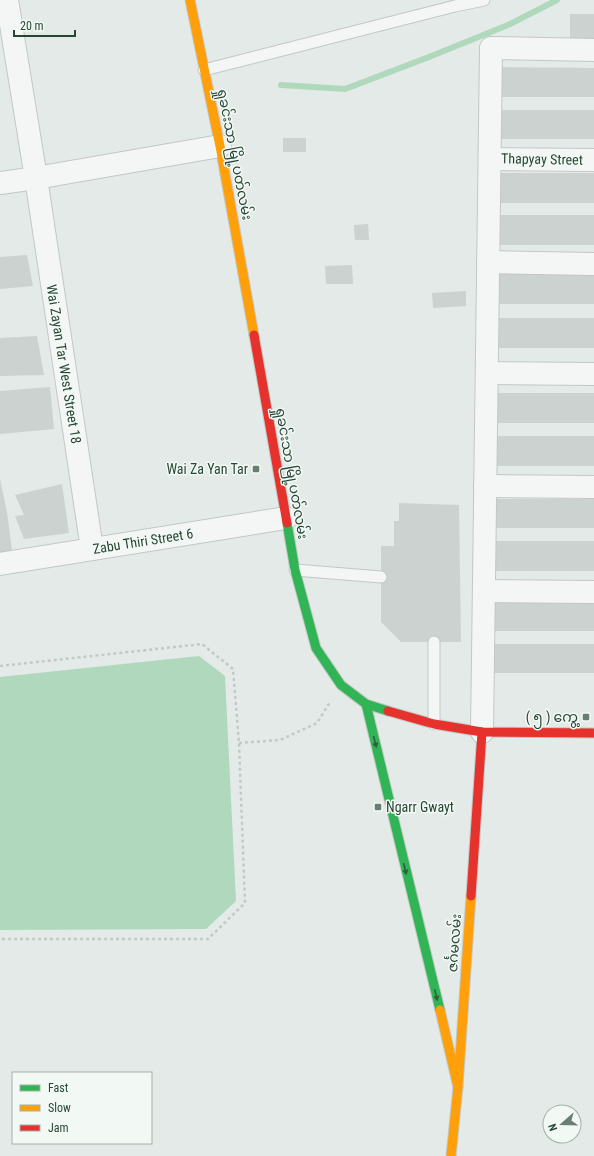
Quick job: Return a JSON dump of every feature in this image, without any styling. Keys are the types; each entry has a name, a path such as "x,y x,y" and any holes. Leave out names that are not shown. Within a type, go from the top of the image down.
{"main road":[{"name":"ရှုခင်းသာ မြို့ပတ်လမ်း","path":"190,0 220,146 295,570 316,648 342,685 366,704 434,724 482,732 594,733"},
{"path":"366,704 458,1087"},
{"name":"ဇင်္ဂမလမ်း","path":"451,1156 458,1087 482,732"}],"street":[{"name":"Wai Zayan Tar West Street 18","path":"7,0 36,178 92,549"},
{"path":"482,732 491,48 594,50"},
{"path":"0,183 220,146"},
{"name":"Thapyay Street","path":"490,159 594,160"},
{"path":"488,262 594,264"},
{"path":"487,373 594,374"},
{"path":"485,486 594,487"},
{"name":"Zabu Thiri Street 6","path":"0,564 286,518"},
{"path":"484,591 594,592"}],"lane":[{"path":"204,70 455,6 484,0"},
{"path":"295,570 381,577"},
{"path":"434,642 434,724"}],"path":[{"path":"0,666 202,644 233,669 240,744 245,903 208,939 0,939"},
{"path":"240,744 280,740 317,723 342,685"}],"shaded area":[{"path":"199,656 225,676 236,901 206,929 0,930 0,677"}],"building":[{"path":"570,14 594,14 594,44 570,44"},
{"path":"494,67 594,68 594,97 494,97"},
{"path":"495,110 594,110 594,139 495,139"},
{"path":"283,138 306,138 306,152 283,152"},
{"path":"494,173 594,173 594,203 494,203"},
{"path":"495,215 594,215 594,245 495,245"},
{"path":"368,224 369,240 355,240 354,225"},
{"path":"27,255 33,286 0,289 0,257"},
{"path":"352,265 353,284 326,284 325,266"},
{"path":"493,274 594,274 594,304 493,304"},
{"path":"466,291 466,306 433,308 432,293"},
{"path":"493,318 594,318 594,348 493,348"},
{"path":"37,336 44,375 0,376 0,338"},
{"path":"50,387 54,429 0,434 0,391"},
{"path":"493,393 594,393 594,423 493,423"},
{"path":"492,436 594,436 594,466 492,466"},
{"path":"0,479 7,512 12,551 0,553"},
{"path":"62,484 69,533 24,539 15,516 24,515 15,495"},
{"path":"492,499 594,499 594,528 492,528"},
{"path":"399,503 459,505 461,642 401,642 381,622 381,546 394,546 394,521 399,521"},
{"path":"492,541 594,541 594,571 492,571"},
{"path":"489,601 594,601 594,631 489,631"},
{"path":"490,644 594,644 594,673 490,673"}],"waterway":[{"path":"281,85 345,89 508,25 557,0"}],"traffic: fast":[{"path":"287,523 295,570 316,648 341,685 366,704 388,711"},
{"path":"366,704 440,1010"}],"traffic: slow":[{"path":"190,0 220,146 254,335"},
{"path":"451,1156 458,1087 471,896"},
{"path":"440,1010 458,1087"}],"traffic: jam":[{"path":"254,335 287,523"},
{"path":"388,711 434,724 482,732 594,733"},
{"path":"471,896 482,732"}],"place":[{"name":"Wai Za Yan Tar","path":"256,469"},
{"name":"( ၅ ) ကွေ့","path":"586,717"},
{"name":"Ngarr Gwayt","path":"378,807"}]}
